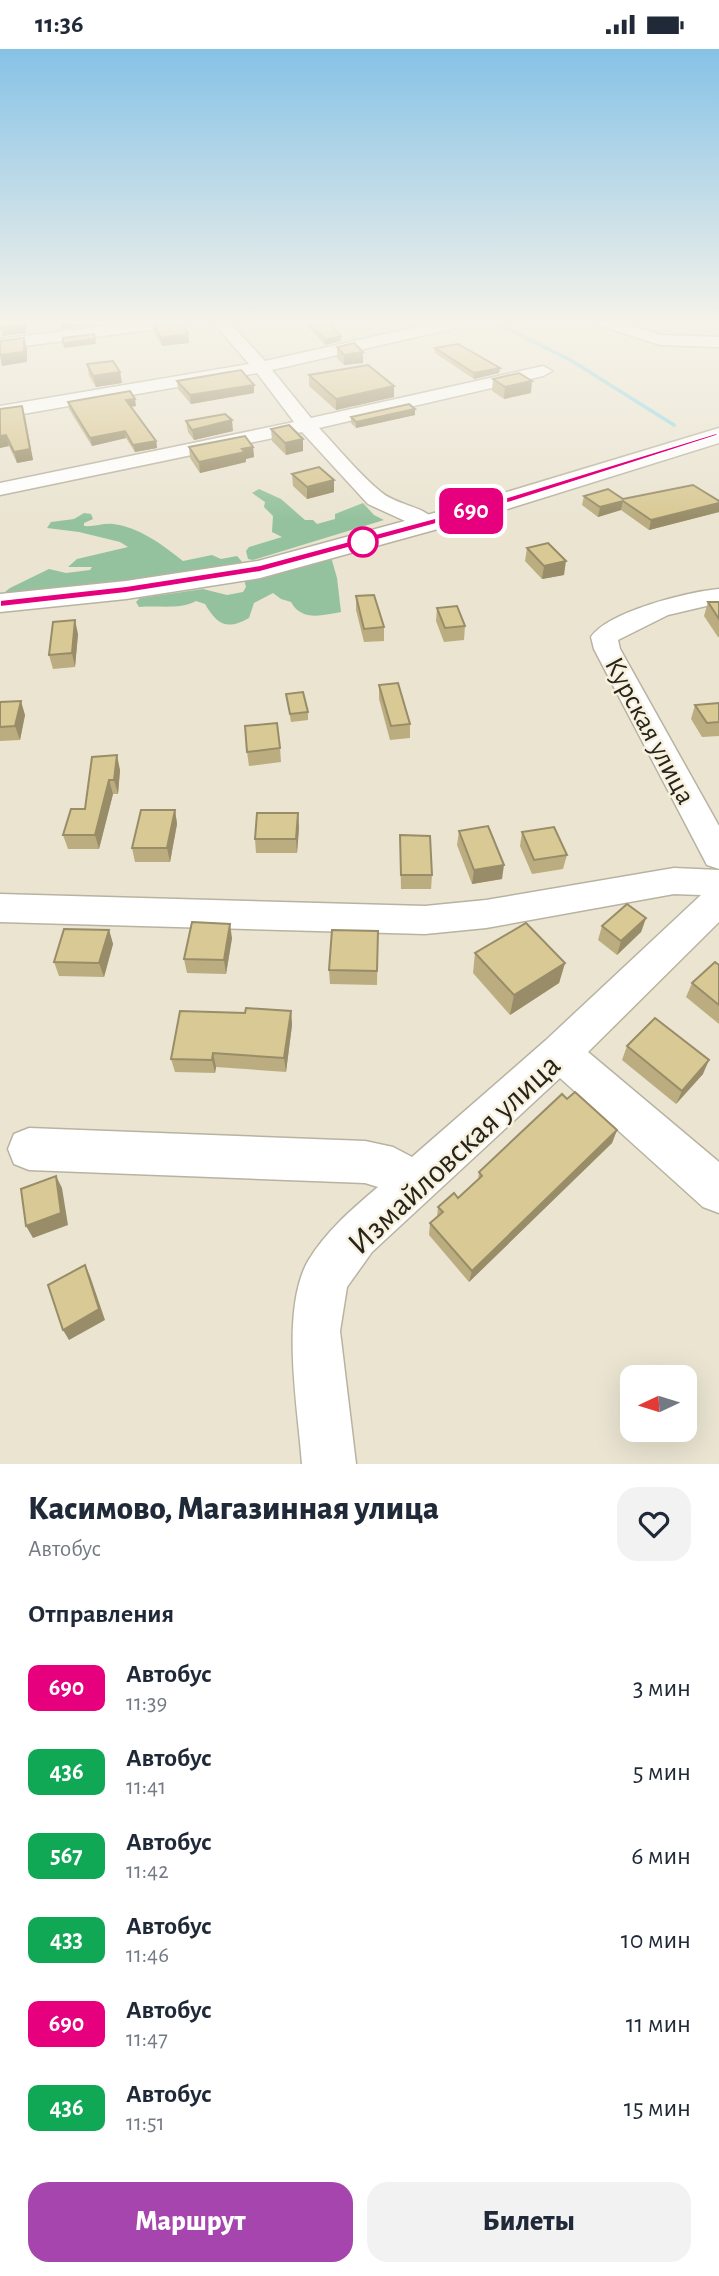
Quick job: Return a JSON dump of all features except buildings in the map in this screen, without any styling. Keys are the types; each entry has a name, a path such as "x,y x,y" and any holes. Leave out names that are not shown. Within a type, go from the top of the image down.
{"main road":[{"path":"0,603 126,590 248,571 427,524 719,435"}],"street":[{"path":"0,412 139,388"},
{"path":"277,388 306,425 376,499 407,511 427,524"},
{"path":"0,489 468,388"},
{"name":"Курская улица","path":"719,596 683,603 617,628 604,637 607,649 719,856"},
{"path":"0,908 425,920 486,914 674,881 719,883"},
{"name":"Измайловская улица","path":"329,1464 316,1331 325,1278 356,1236 559,1053 719,901"},
{"path":"559,1053 719,1191"},
{"path":"29,1149 365,1162 393,1169 411,1187"}],"green space":[{"path":"259,489 281,499 305,520 313,520 317,524 335,519 335,514 363,503 374,515 384,520 253,560 248,559 246,551 249,547 282,537 272,532 273,516 264,507 265,502 252,493"},
{"path":"84,513 91,514 93,519 84,523 84,526 113,524 132,529 159,543 183,561 212,555 221,559 237,556 243,563 164,578 7,596 5,592 10,588 49,569 66,573 90,570 92,567 68,567 77,559 128,547 120,542 79,532 47,528 51,522 74,519"},
{"path":"331,557 337,578 341,612 307,615 291,602 273,593 254,603 249,618 228,625 218,621 205,604 196,601 169,607 139,607 136,602 140,598 203,589 227,595 243,592 246,587 244,579"}],"waterway":[{"path":"615,388 674,425"}],"bus line":[{"name":"690","path":"0,603 126,590 260,569 476,510 719,435"}]}
